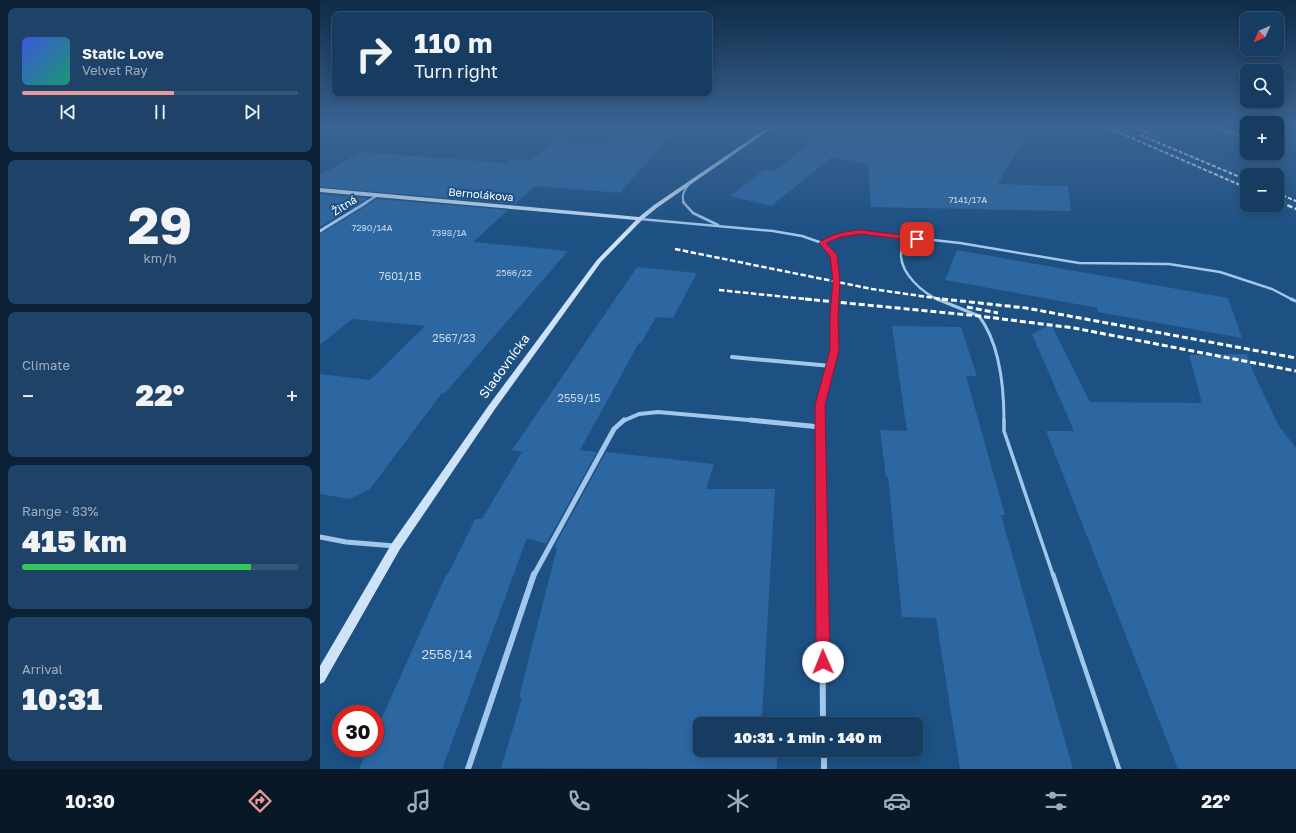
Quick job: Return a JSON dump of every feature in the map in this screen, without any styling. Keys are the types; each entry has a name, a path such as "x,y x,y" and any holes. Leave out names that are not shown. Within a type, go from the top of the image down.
{"street":[{"name":"Sladovnícka","path":"320,678 396,546 551,325 599,261 640,219 719,162"},
{"name":"Bernolákova","path":"320,190 640,219"},
{"name":"Žitná","path":"320,231 378,195"},
{"path":"824,717 820,405 835,350 834,315"},
{"path":"732,357 830,366"},
{"path":"468,769 535,572 614,429 624,419 640,413 658,412 820,427"},
{"path":"320,537 346,542 396,546"},
{"path":"824,757 824,769"}],"lane":[{"path":"691,181 683,193 683,202 688,209 702,218 721,226"},
{"path":"640,219 721,226 802,236 822,243 834,255 836,281 834,315"},
{"path":"822,243 839,235 861,232 960,243 1079,263 1169,264 1220,272 1272,289 1296,300"},
{"path":"903,237 901,257 908,274 918,287 935,298 979,316 983,319 988,330 1003,383 1004,431 1119,769"}],"building":[{"path":"343,162 647,162 620,193 538,186 533,188 515,204 320,187 320,175"},
{"path":"787,162 826,162 771,206 730,196 765,169 775,171"},
{"path":"857,162 1010,162 998,184 1068,186 1071,211 871,207 868,164"},
{"path":"320,194 368,198 320,227"},
{"path":"377,199 508,210 473,242 568,251 445,393 442,393 370,489 350,499 320,494 320,374 370,380 425,326 352,319 320,345 320,234"},
{"path":"957,250 1228,298 1242,338 1098,312 1098,308 945,280"},
{"path":"637,267 697,273 673,318 656,317 641,343 639,343 580,450 597,452 546,544 527,538 442,769 359,769 365,757 384,757 384,713 446,575 448,574 475,519 482,519 522,452 512,450"},
{"path":"1051,324 1090,402 1202,403 1189,355 1247,354 1254,374 1279,426 1296,448 1296,769 1178,769 1046,431 1074,431 1032,334"},
{"path":"892,326 961,327 977,376 966,376 1005,515 1001,515 1073,769 960,769 936,618 902,617 888,477 886,477 880,430 907,431"},
{"path":"606,452 714,464 706,489 775,489 762,717 693,717 693,757 777,757 777,769 501,768 522,698 519,697 557,548 554,547"}],"railway":[{"path":"1187,162 1240,185"},
{"path":"1204,162 1240,177"},
{"path":"1284,196 1296,201"},
{"path":"1284,204 1296,209"},
{"path":"675,249 872,289 942,299"},
{"path":"719,290 811,300"},
{"path":"805,299 811,300"},
{"path":"942,299 1026,308 1296,358"},
{"path":"942,299 949,300"},
{"path":"811,300 979,316 1074,328 1296,371"},
{"path":"967,307 998,313"}],"route":[{"path":"823,662 820,405 835,350 834,315 836,281 834,255 822,243 839,235 861,232 917,239"}]}
